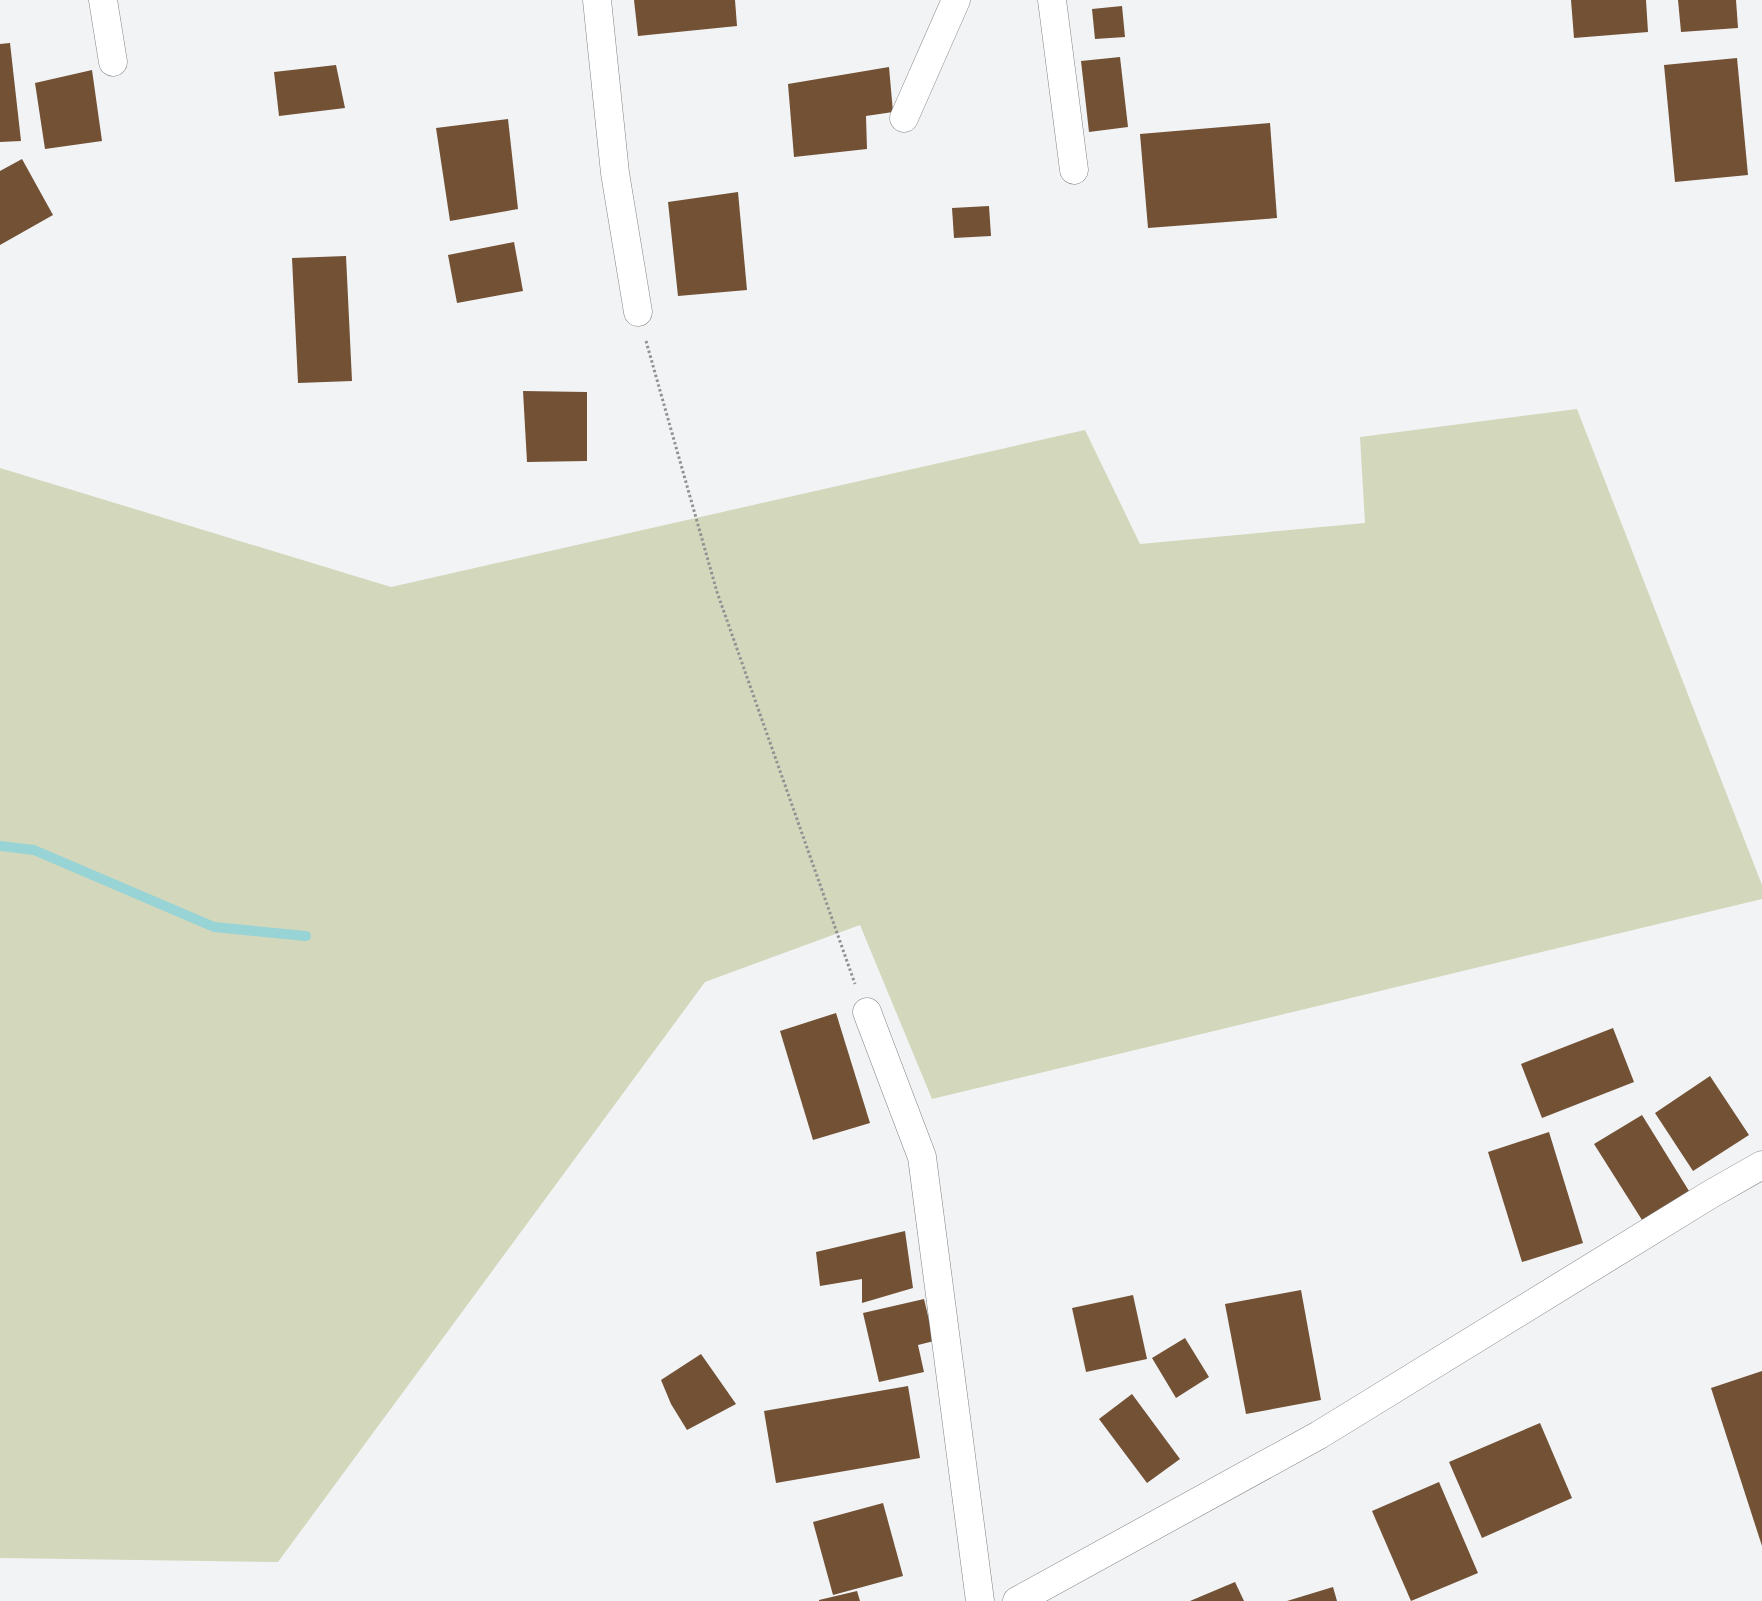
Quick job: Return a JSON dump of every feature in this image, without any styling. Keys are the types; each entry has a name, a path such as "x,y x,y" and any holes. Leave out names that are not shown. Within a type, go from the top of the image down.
{"street":[{"path":"103,0 113,62"},
{"path":"597,0 615,173 638,312"},
{"path":"904,118 956,0"},
{"path":"1052,0 1074,170"},
{"path":"867,1012 922,1157 980,1601"},
{"path":"1017,1601 1320,1436 1711,1194 1762,1165"}],"path":[{"path":"638,312 716,592 853,979 867,1012"}],"green space":[{"path":"1577,409 1762,885 1762,899 932,1099 860,925 705,982 278,1562 0,1558 0,468 391,587 1085,430 1140,544 1365,523 1360,437"}],"building":[{"path":"634,0 735,0 737,26 638,36"},
{"path":"1571,0 1646,0 1648,32 1574,38"},
{"path":"1678,0 1736,0 1738,28 1681,32"},
{"path":"1122,6 1125,37 1095,39 1092,9"},
{"path":"10,43 21,141 0,142 0,44"},
{"path":"1120,57 1128,127 1089,132 1081,61"},
{"path":"1737,58 1748,175 1675,182 1664,65"},
{"path":"336,65 345,108 279,116 274,72"},
{"path":"889,67 893,112 866,116 867,149 794,157 788,84"},
{"path":"92,70 102,141 45,149 35,83"},
{"path":"508,119 518,209 450,221 436,128"},
{"path":"1270,123 1277,218 1148,228 1140,134"},
{"path":"22,159 53,215 0,245 0,171"},
{"path":"738,192 747,290 678,296 668,202"},
{"path":"989,206 991,236 954,238 952,208"},
{"path":"514,242 523,291 457,303 448,255"},
{"path":"346,256 352,381 298,383 292,258"},
{"path":"523,391 587,392 587,461 527,462"},
{"path":"836,1013 870,1123 813,1140 780,1031"},
{"path":"1613,1028 1634,1082 1542,1118 1521,1064"},
{"path":"1710,1076 1749,1135 1693,1171 1655,1113"},
{"path":"1642,1115 1689,1191 1642,1220 1594,1144"},
{"path":"1549,1132 1583,1243 1522,1262 1488,1152"},
{"path":"905,1231 913,1288 862,1303 862,1279 820,1286 816,1252"},
{"path":"1301,1290 1321,1400 1246,1414 1225,1304"},
{"path":"1133,1295 1147,1359 1086,1372 1072,1308"},
{"path":"924,1299 934,1341 918,1345 924,1372 879,1382 863,1313"},
{"path":"1185,1338 1209,1377 1176,1398 1152,1358"},
{"path":"701,1354 736,1404 687,1430 671,1404 661,1380"},
{"path":"1762,1371 1762,1546 1711,1388"},
{"path":"908,1386 920,1458 776,1483 764,1411"},
{"path":"1132,1394 1180,1459 1147,1483 1099,1419"},
{"path":"1540,1423 1572,1498 1482,1538 1449,1462"},
{"path":"1439,1482 1478,1573 1411,1601 1372,1511"},
{"path":"883,1503 903,1576 833,1595 813,1522"},
{"path":"1235,1582 1244,1601 1190,1601"},
{"path":"1333,1587 1337,1601 1287,1601"},
{"path":"857,1591 860,1601 819,1601 819,1600"}],"waterway":[{"path":"0,846 34,850 214,927 306,936"}]}
